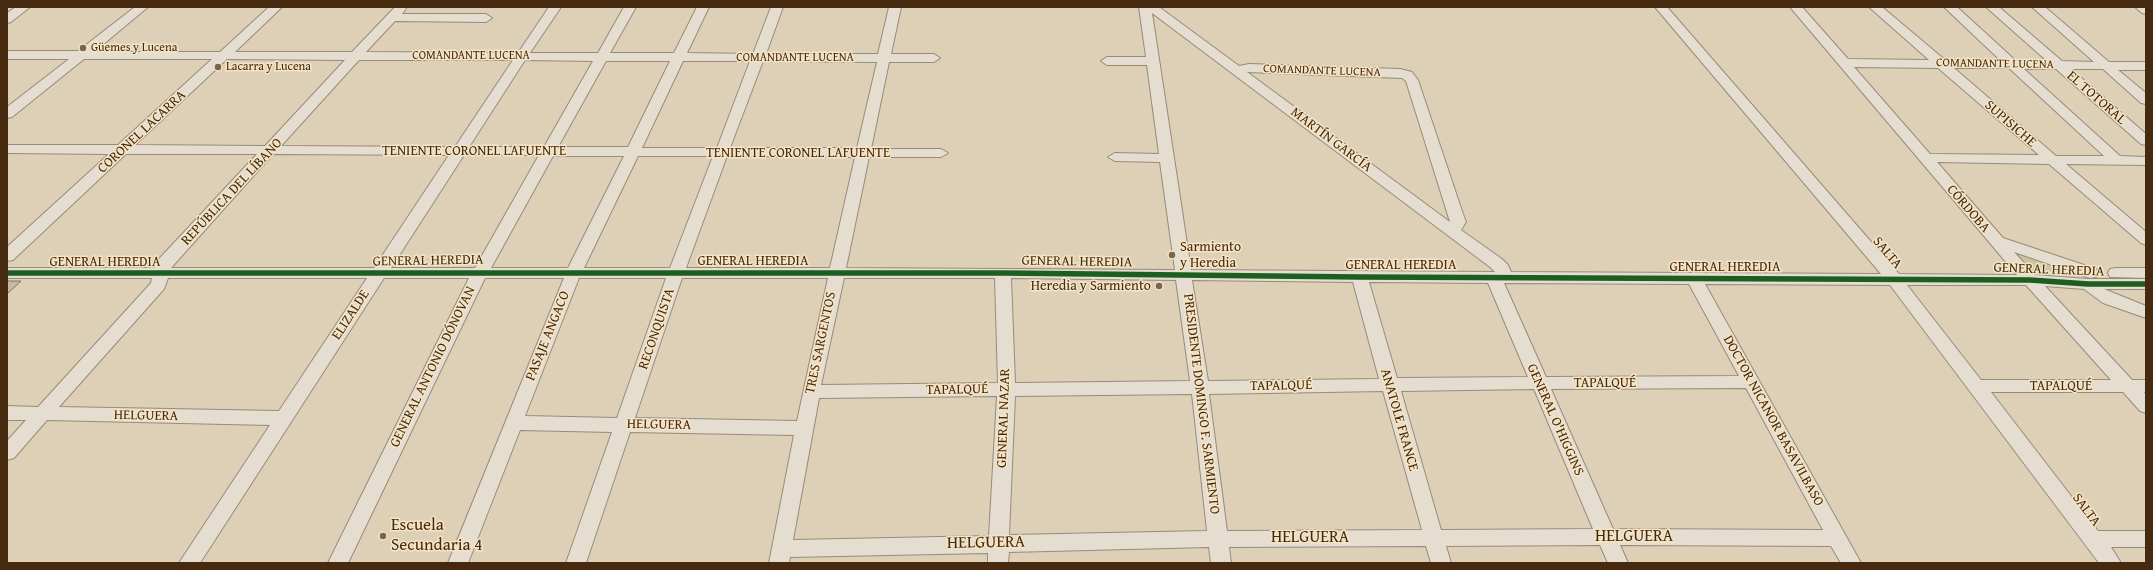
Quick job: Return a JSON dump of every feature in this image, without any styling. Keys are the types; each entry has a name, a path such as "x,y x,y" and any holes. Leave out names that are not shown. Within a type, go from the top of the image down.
{"street":[{"path":"7,19 24,7"},
{"path":"7,114 142,7"},
{"name":"CORONEL LACARRA","path":"7,256 276,7"},
{"name":"ELIZALDE","path":"189,563 555,7"},
{"name":"GENERAL ANTONIO DÓNOVAN","path":"338,563 480,273 600,57 630,7"},
{"name":"PASAJE ANGACO","path":"458,563 574,272 634,152 703,7"},
{"name":"RECONQUISTA","path":"576,563 676,273 777,7"},
{"name":"TRES SARGENTOS","path":"781,556 811,392 895,7"},
{"name":"PRESIDENTE DOMINGO F. SARMIENTO","path":"1145,7 1185,275 1200,388 1220,563"},
{"name":"MARTÍN GARCÍA","path":"1151,7 1496,263 1502,269 1499,278"},
{"name":"SALTA","path":"1661,7 1894,279 2111,563"},
{"name":"CÓRDOBA","path":"1796,7 2030,280 2146,406"},
{"name":"SUPISICHE","path":"1875,7 2146,240"},
{"path":"1950,7 2116,160"},
{"name":"EL TOTORAL","path":"1992,7 2146,141"},
{"path":"2038,7 2146,100"},
{"path":"2141,7 2146,10"},
{"path":"397,12 486,18"},
{"name":"REPÚBLICA DEL LÍBANO","path":"7,453 158,285 164,264 397,12"},
{"name":"COMANDANTE LUCENA","path":"7,55 934,58"},
{"path":"1107,61 1153,61"},
{"name":"COMANDANTE LUCENA","path":"1843,63 2146,66"},
{"name":"COMANDANTE LUCENA","path":"1237,70 1250,68 1400,73 1407,75 1412,80 1456,214 1458,222 1453,231"},
{"name":"TENIENTE CORONEL LAFUENTE","path":"7,149 941,153"},
{"path":"1115,157 1168,158"},
{"path":"1925,158 2146,161"},
{"path":"1997,242 2011,245 2089,279 2098,293 2109,299 2146,312"},
{"name":"GENERAL HEREDIA","path":"7,273 378,274 836,272 1695,280 1894,279 2062,281 2146,273"},
{"name":"GENERAL NAZAR","path":"998,563 1006,389 1003,273"},
{"name":"ANATOLE FRANCE","path":"1359,277 1388,384 1441,563"},
{"name":"GENERAL O'HIGGINS","path":"1499,278 1538,383 1618,563"},
{"name":"GENERAL HEREDIA","path":"2089,279 2146,284"},
{"name":"DOCTOR NICANOR BASAVILBASO","path":"1695,280 1851,563"},
{"name":"TAPALQUÉ","path":"811,392 1200,388 1388,384 1751,382"},
{"name":"TAPALQUÉ","path":"1976,386 2146,386"},
{"name":"HELGUERA","path":"7,413 285,418"},
{"name":"HELGUERA","path":"514,423 804,428"},
{"name":"HELGUERA","path":"781,556 999,543 1218,539 1607,537 1837,538"},
{"path":"2092,539 2146,539"}],"shaded area":[{"path":"2012,252 2060,267 2061,272 2032,273"}],"building":[{"path":"7,281 21,281 7,294"}],"cycle path":[{"path":"7,273 1003,273 1359,277 2030,280 2088,284 2146,284"}],"place":[{"name":"Güemes y Lucena","path":"83,48"},
{"name":"Lacarra y Lucena","path":"218,67"},
{"name":"Sarmiento y Heredia","path":"1172,255"},
{"name":"Heredia y Sarmiento","path":"1159,286"},
{"name":"Escuela Secundaria 4","path":"383,536"}]}
